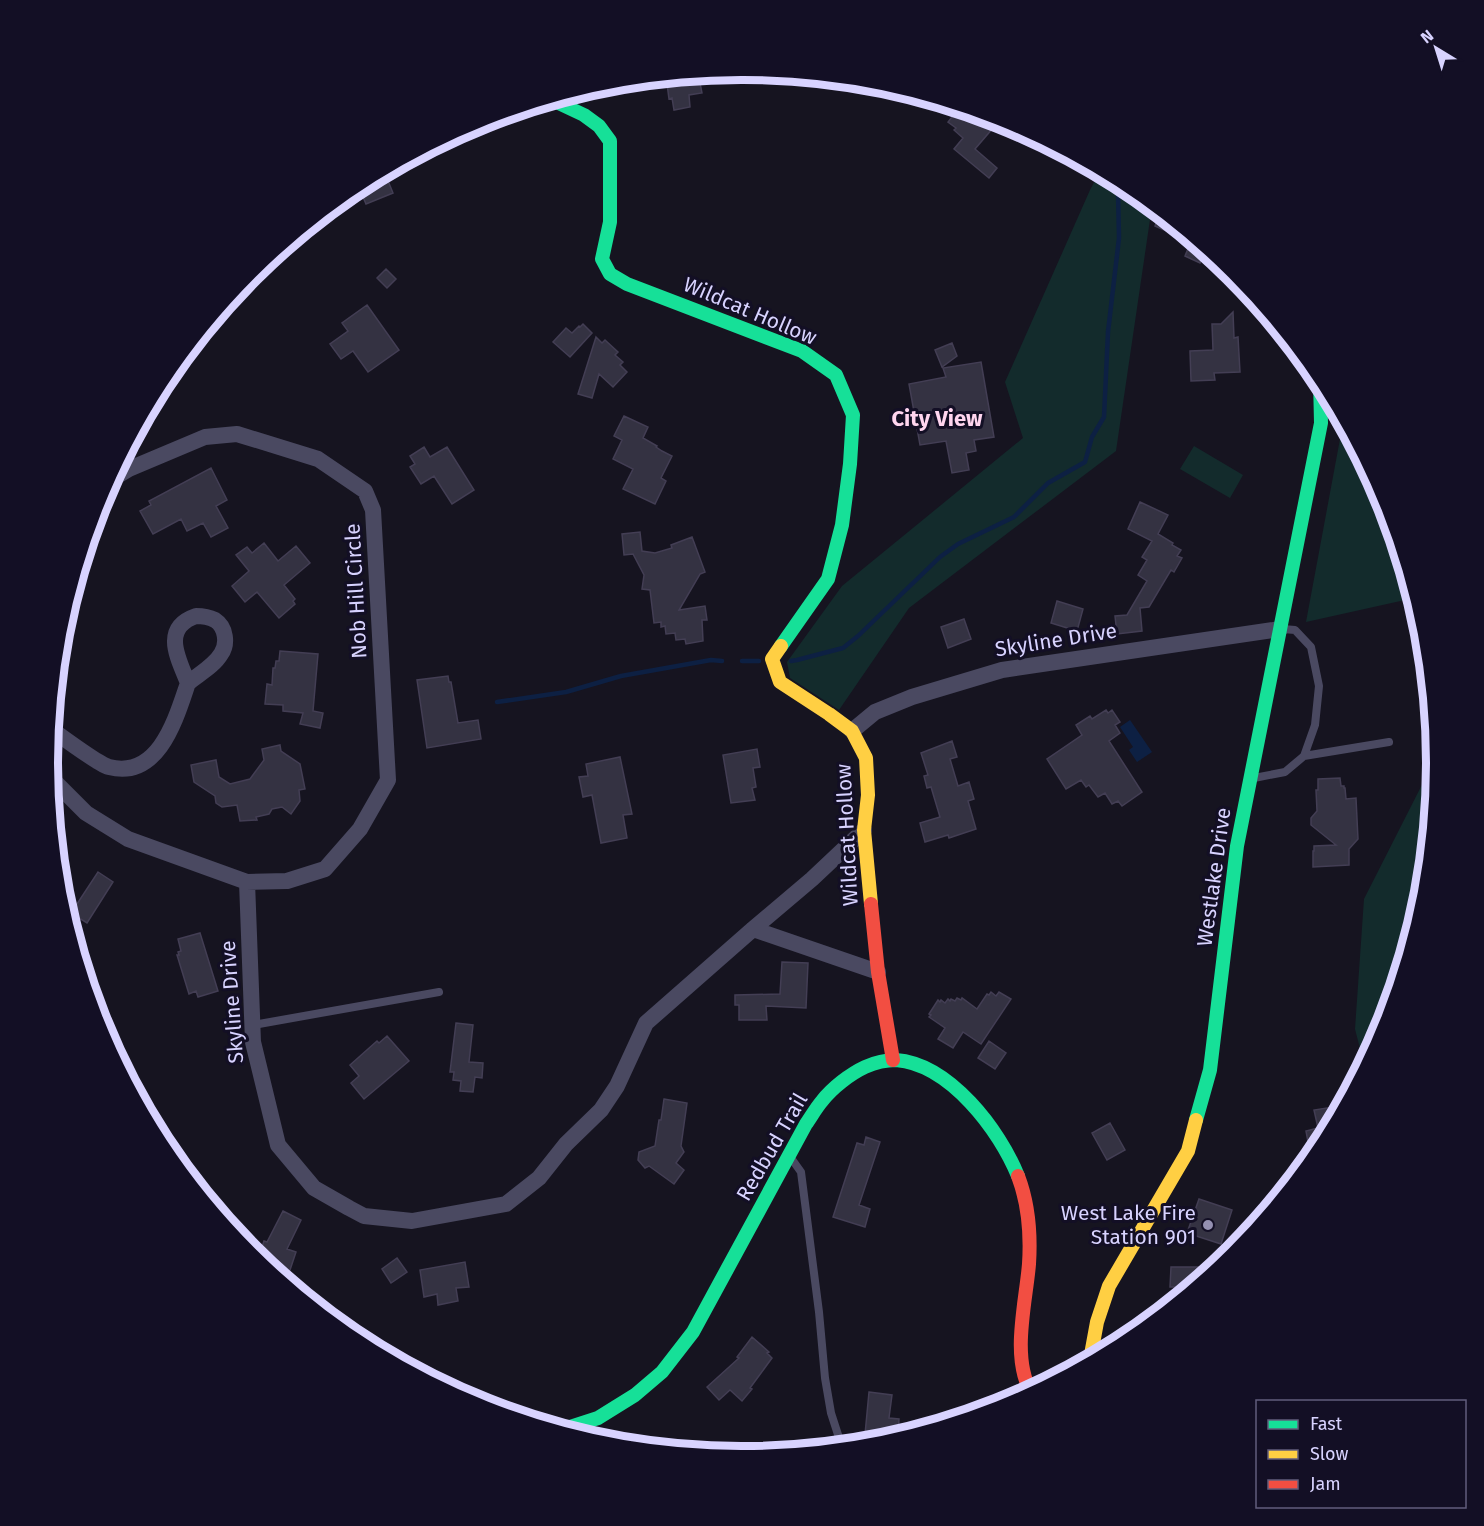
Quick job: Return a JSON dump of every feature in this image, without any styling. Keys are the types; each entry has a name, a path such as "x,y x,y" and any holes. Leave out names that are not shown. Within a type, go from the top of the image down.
{"street":[{"name":"Wildcat Hollow","path":"562,104 592,120 604,131 610,141 610,222 602,259 610,274 627,284 802,351 836,375 853,415 850,464 842,525 828,579 772,659 780,682 852,731 866,758 868,795 864,830 878,972 893,1060"},
{"name":"Westlake Drive","path":"1092,1350 1097,1322 1109,1286 1188,1151 1210,1070 1237,846 1321,423 1320,400"},
{"name":"Nob Hill Circle","path":"124,472 205,437 237,434 318,459 365,491 373,510 388,780 360,829 325,869 287,881 247,882"},
{"name":"Skyline Drive","path":"852,731 875,712 884,708 912,697 1002,670 1280,629"},
{"path":"59,735 108,767 127,768 144,764 158,750 174,723 188,683"},
{"path":"59,786 86,813 128,839 247,882"},
{"name":"Skyline Drive","path":"247,882 253,1042 278,1145 314,1188 364,1216 412,1221 506,1204 539,1178 566,1144 601,1110 617,1086 646,1023 812,879 864,830"},
{"path":"753,929 878,972"},
{"name":"Redbud Trail","path":"575,1425 598,1418 634,1395 662,1372 693,1332 806,1124 828,1094 862,1068 893,1060 924,1066 948,1082 972,1104 991,1126 1005,1148 1019,1178 1028,1212 1029,1246 1020,1346 1027,1384"}],"lane":[{"path":"1250,779 1285,772 1304,756 1315,725 1319,686 1311,647 1295,630 1280,629"},
{"path":"1304,756 1389,742"},
{"path":"253,1025 439,992"},
{"path":"789,1155 801,1172 825,1378 831,1413 840,1439"}],"green space":[{"path":"1096,179 1151,216 1116,451 909,608 839,710 790,678 787,662 842,586 1023,438 1005,382"},
{"path":"1341,434 1373,501 1389,543 1405,600 1306,622"},
{"path":"1194,446 1243,475 1230,498 1180,469"},
{"path":"1425,778 1420,852 1402,940 1389,983 1361,1052 1355,1029 1364,899"}],"water":[{"path":"1130,720 1152,752 1137,762 1129,750 1133,747 1120,727"}],"building":[{"path":"700,81 702,93 689,95 690,107 674,110 672,98 669,99 667,84"},
{"path":"943,110 993,128 975,149 997,168 989,178 954,149 963,138 948,122 952,117"},
{"path":"387,179 393,193 366,204 362,195"},
{"path":"1157,220 1175,234 1155,226"},
{"path":"1189,246 1202,258 1200,263 1185,256"},
{"path":"386,269 396,279 387,288 377,278"},
{"path":"367,305 399,350 368,372 353,351 341,359 330,344 348,331 342,323"},
{"path":"1233,312 1234,338 1238,337 1240,372 1214,373 1215,380 1191,381 1190,351 1213,350 1212,324 1221,324"},
{"path":"583,324 592,333 570,357 553,342 566,328 572,333"},
{"path":"596,337 602,343 605,340 618,352 615,355 623,362 620,365 627,372 613,387 599,374 592,398 578,394"},
{"path":"952,343 957,356 942,367 935,350"},
{"path":"981,362 994,437 974,440 976,451 966,453 969,470 952,473 946,441 920,445 909,384 946,377 943,368"},
{"path":"624,416 648,427 643,438 672,456 661,478 666,481 655,504 623,489 633,469 613,459 622,440 614,436"},
{"path":"424,447 430,457 447,447 474,490 452,504 434,476 421,484 410,467 415,464 410,456"},
{"path":"211,468 227,500 216,506 228,528 211,537 203,523 187,531 181,519 153,534 140,511 151,505 149,501"},
{"path":"1140,502 1168,515 1158,534 1181,550 1177,556 1182,558 1174,572 1171,570 1149,607 1140,608 1142,631 1117,634 1115,616 1127,615 1147,581 1138,575 1147,560 1142,557 1152,541 1128,529"},
{"path":"640,532 642,551 655,553 672,548 671,545 692,537 705,572 700,574 679,610 705,606 707,620 702,620 703,641 686,644 685,639 676,640 675,633 666,634 665,626 661,627 661,622 654,623 650,590 642,589 644,575 633,554 624,555 622,534"},
{"path":"264,543 278,561 296,546 310,563 284,585 295,599 293,601 295,604 279,618 257,592 245,602 232,586 249,571 236,555 247,547 252,553"},
{"path":"1057,601 1083,609 1077,631 1051,623"},
{"path":"964,619 971,639 948,648 941,627"},
{"path":"280,651 318,654 313,711 323,713 320,728 300,724 303,713 283,711 283,705 265,704 267,684 272,685 273,668 275,668 276,661 279,661"},
{"path":"448,676 458,723 478,720 481,739 427,748 417,680"},
{"path":"1106,710 1108,713 1112,710 1120,722 1115,725 1120,733 1109,741 1142,792 1122,806 1118,801 1112,804 1105,793 1098,797 1089,785 1086,787 1081,780 1066,789 1047,759 1082,735 1076,725"},
{"path":"952,741 957,757 950,759 958,786 969,782 974,799 968,801 976,829 949,838 948,835 925,842 920,823 940,817 931,787 927,788 924,776 928,775 921,753"},
{"path":"280,745 281,751 300,764 305,789 299,790 300,801 291,814 282,807 272,809 269,814 256,817 257,820 240,821 237,805 222,807 216,803 215,796 194,782 191,765 216,760 219,777 230,784 250,779 264,760 262,749"},
{"path":"757,749 760,767 753,768 756,787 752,788 755,800 731,803 723,755"},
{"path":"620,757 632,814 623,815 627,838 601,843 592,795 583,797 579,777 588,776 586,764"},
{"path":"1340,778 1341,786 1345,788 1346,799 1356,798 1358,839 1349,849 1349,865 1313,867 1314,846 1336,845 1311,825 1311,818 1317,811 1318,779"},
{"path":"98,872 113,882 87,923 77,917 75,908"},
{"path":"200,933 218,991 198,997 196,991 189,994 177,955 181,951 178,939"},
{"path":"782,962 808,963 806,1008 766,1006 767,1020 739,1020 739,1005 735,1005 735,995 780,994"},
{"path":"991,992 996,996 999,992 1011,999 981,1044 963,1032 953,1048 938,1039 945,1028 929,1017 931,1015 929,1014 938,1000 945,1003 948,999 955,1001 957,998 961,1000 962,998 977,1009 987,994"},
{"path":"456,1023 473,1025 469,1062 483,1063 482,1078 475,1077 473,1092 460,1091 461,1081 453,1080 454,1072 450,1072"},
{"path":"387,1036 409,1061 364,1099 351,1083 359,1076 350,1065 377,1041 379,1043"},
{"path":"989,1041 1006,1053 995,1069 978,1058"},
{"path":"664,1099 687,1103 681,1146 684,1152 676,1163 684,1170 674,1184 649,1166 645,1168 638,1160 639,1152 655,1146"},
{"path":"1333,1107 1309,1145 1306,1131 1318,1128 1314,1110"},
{"path":"1110,1123 1125,1150 1107,1160 1092,1133"},
{"path":"866,1137 880,1142 859,1205 870,1209 865,1227 833,1217 857,1143 864,1145"},
{"path":"1199,1199 1232,1210 1221,1244 1187,1233"},
{"path":"283,1211 301,1220 287,1249 296,1252 288,1275 262,1248 264,1241 267,1242"},
{"path":"397,1258 407,1272 391,1283 382,1269"},
{"path":"465,1262 469,1287 456,1288 458,1301 438,1305 437,1294 424,1297 420,1270"},
{"path":"1171,1267 1203,1267 1180,1287 1170,1287"},
{"path":"752,1337 769,1352 767,1353 772,1358 742,1401 730,1390 719,1400 707,1387 739,1358 737,1357"},
{"path":"869,1392 892,1395 889,1418 899,1419 899,1428 865,1435"}],"waterway":[{"path":"791,661 843,648 940,557 958,544 1014,517 1048,483 1085,462 1092,437 1104,417 1108,332 1119,238 1118,192"},
{"path":"497,702 566,692 621,676 711,660 722,661"},
{"path":"742,661 759,661"}],"traffic: fast":[{"path":"561,104 584,115 599,126 610,141 610,222 602,259 610,274 627,284 802,351 836,375 853,415 850,464 842,525 828,579 781,646"},
{"path":"1196,1120 1210,1070 1237,846 1321,423 1320,400"},
{"path":"575,1425 598,1418 635,1395 662,1372 693,1332 806,1124 831,1091 859,1070 876,1063 896,1060 916,1064 935,1073 954,1087 986,1121 999,1139 1018,1176"}],"traffic: slow":[{"path":"781,646 772,659 780,682 852,731 866,758 868,795 864,830 871,904"},
{"path":"1092,1350 1097,1322 1109,1286 1188,1151 1196,1120"}],"traffic: jam":[{"path":"871,904 878,972 893,1060"},
{"path":"1018,1176 1027,1208 1030,1241 1021,1329 1022,1363 1027,1383"}],"place":[{"name":"West Lake Fire Station 901","path":"1208,1225"}],"district":[{"name":"City View","path":"937,418"}]}
